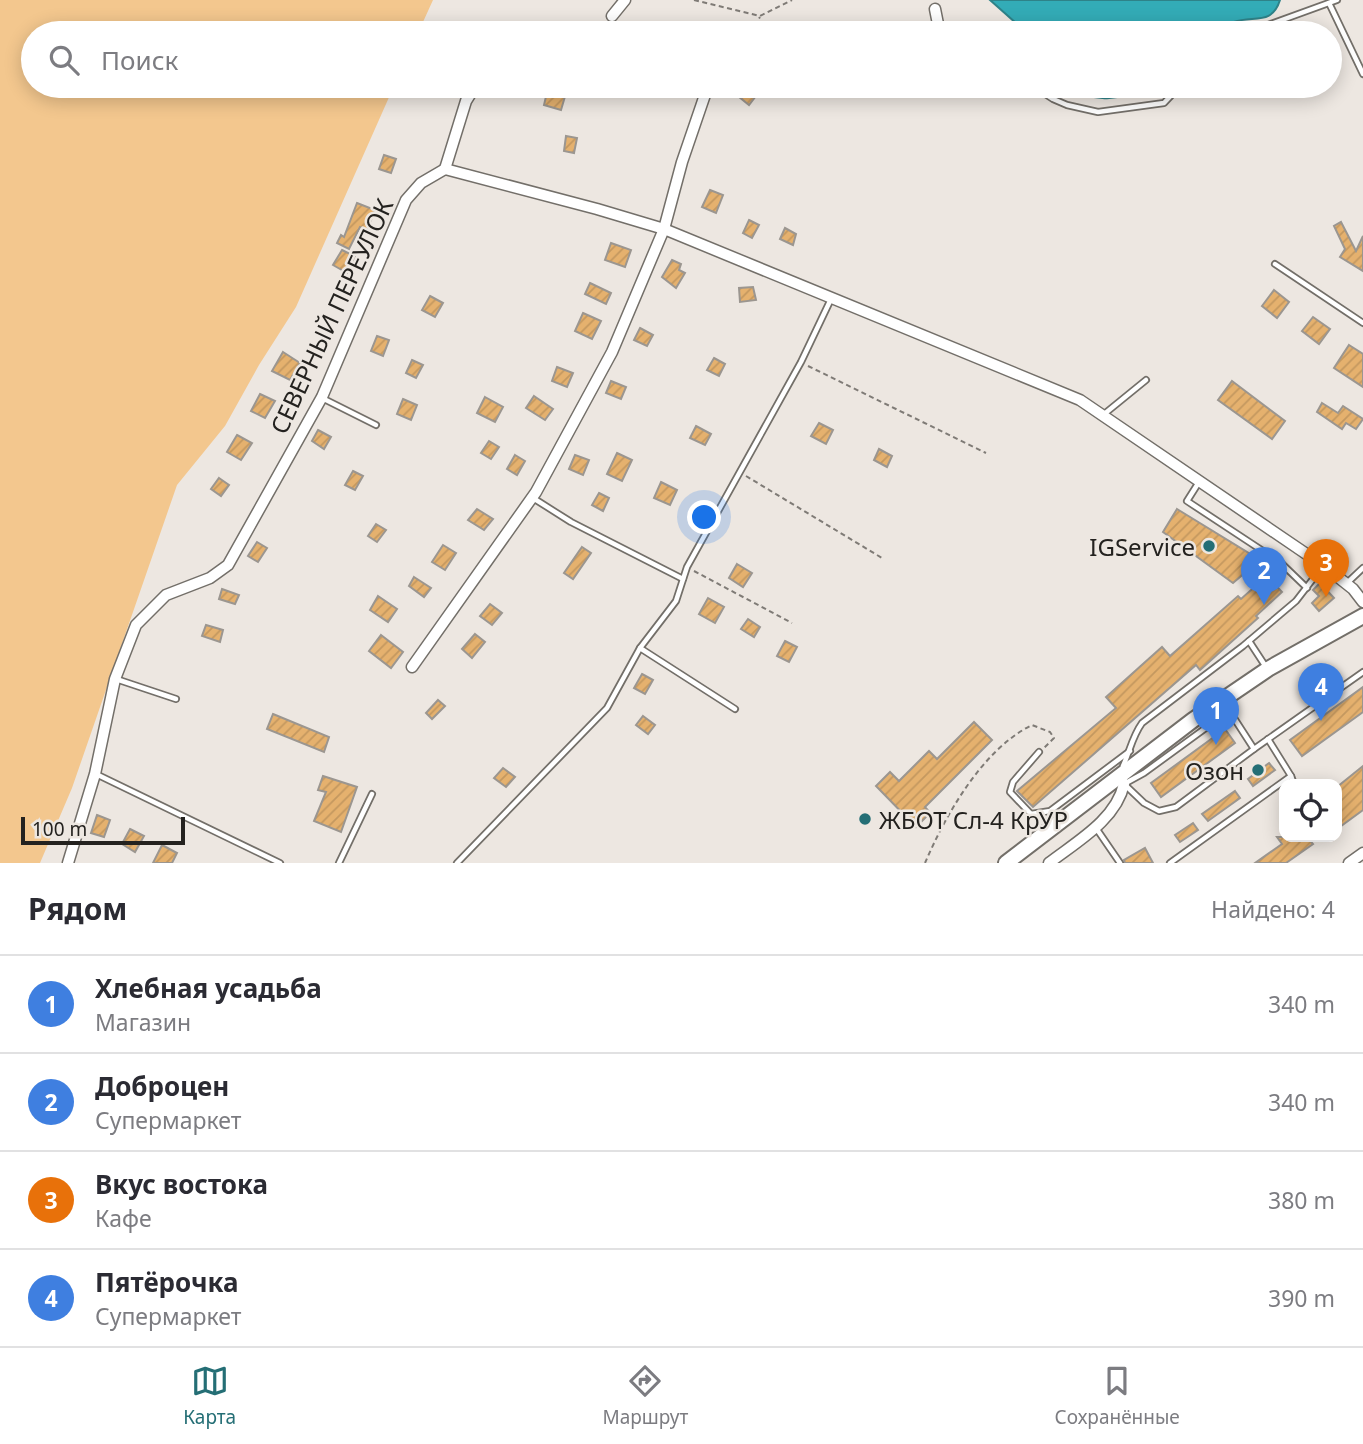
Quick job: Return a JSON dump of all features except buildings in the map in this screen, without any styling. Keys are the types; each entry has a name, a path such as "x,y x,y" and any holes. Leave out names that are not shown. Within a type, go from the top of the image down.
{"main road":[{"path":"1006,863 1226,706 1268,669 1363,616"}],"street":[{"path":"612,16 625,0"},
{"path":"936,9 938,21"},
{"path":"468,98 445,169 664,229 887,323 1080,400 1324,566 1346,583 1363,602"},
{"path":"412,667 531,498 612,352 664,229 682,162 704,98"},
{"name":"СЕВЕРНЫЙ ПЕРЕУЛОК","path":"68,863 95,774 115,679 136,625 166,595 210,578 228,565 321,397 406,200 421,183 445,169"},
{"path":"1049,863 1095,827 1117,801 1121,780"},
{"path":"1349,863 1363,853"}],"lane":[{"path":"1279,21 1337,0"},
{"path":"1329,3 1338,21"},
{"path":"1342,30 1363,74"},
{"path":"1051,98 1067,105 1098,112 1164,103 1169,98"},
{"path":"1275,264 1363,323"},
{"path":"457,863 607,708 640,648 676,601 687,568 801,362 832,298"},
{"path":"1102,415 1146,380"},
{"path":"321,397 376,425"},
{"path":"1199,482 1187,501 1281,563 1307,588"},
{"path":"531,498 571,522 683,579"},
{"path":"1324,566 1296,601 1249,641 1142,723 1131,741 1121,780 1144,803 1159,811 1175,807 1363,672"},
{"path":"1346,583 1363,568"},
{"path":"1249,641 1268,669"},
{"path":"640,648 734,709"},
{"path":"115,679 176,699"},
{"path":"1226,706 1254,749"},
{"path":"1268,739 1292,779"},
{"path":"1039,752 1013,782 1010,792 1031,814 1050,811 1130,751"},
{"path":"95,774 280,863"},
{"path":"1170,863 1291,776"},
{"path":"339,863 372,794"},
{"path":"1095,827 1120,863"}],"path":[{"path":"694,0 760,16"},
{"path":"757,21 760,16 792,0"},
{"path":"605,21 612,16"},
{"path":"801,362 986,453"},
{"path":"739,471 882,558"},
{"path":"687,568 792,623"},
{"path":"925,863 939,831 992,753 1014,734 1032,725 1050,732 1054,738 1039,752"}],"shaded area":[{"path":"0,0 433,0 423,21 21,21 21,98 389,98 296,307 225,426 177,485 72,788 40,863 0,863"}],"water":[{"path":"990,0 1280,0 1277,8 1267,17 1238,21 1014,21"}],"place":[{"name":"IGService","path":"1209,546"},
{"name":"Вкус востока","path":"1326,597"},
{"name":"Доброцен","path":"1264,605"},
{"name":"Пятёрочка","path":"1321,721"},
{"name":"Хлебная усадьба","path":"1216,745"},
{"name":"Озон","path":"1258,770"},
{"name":"ЖБОТ Сл-4 КрУР","path":"865,819"}]}
